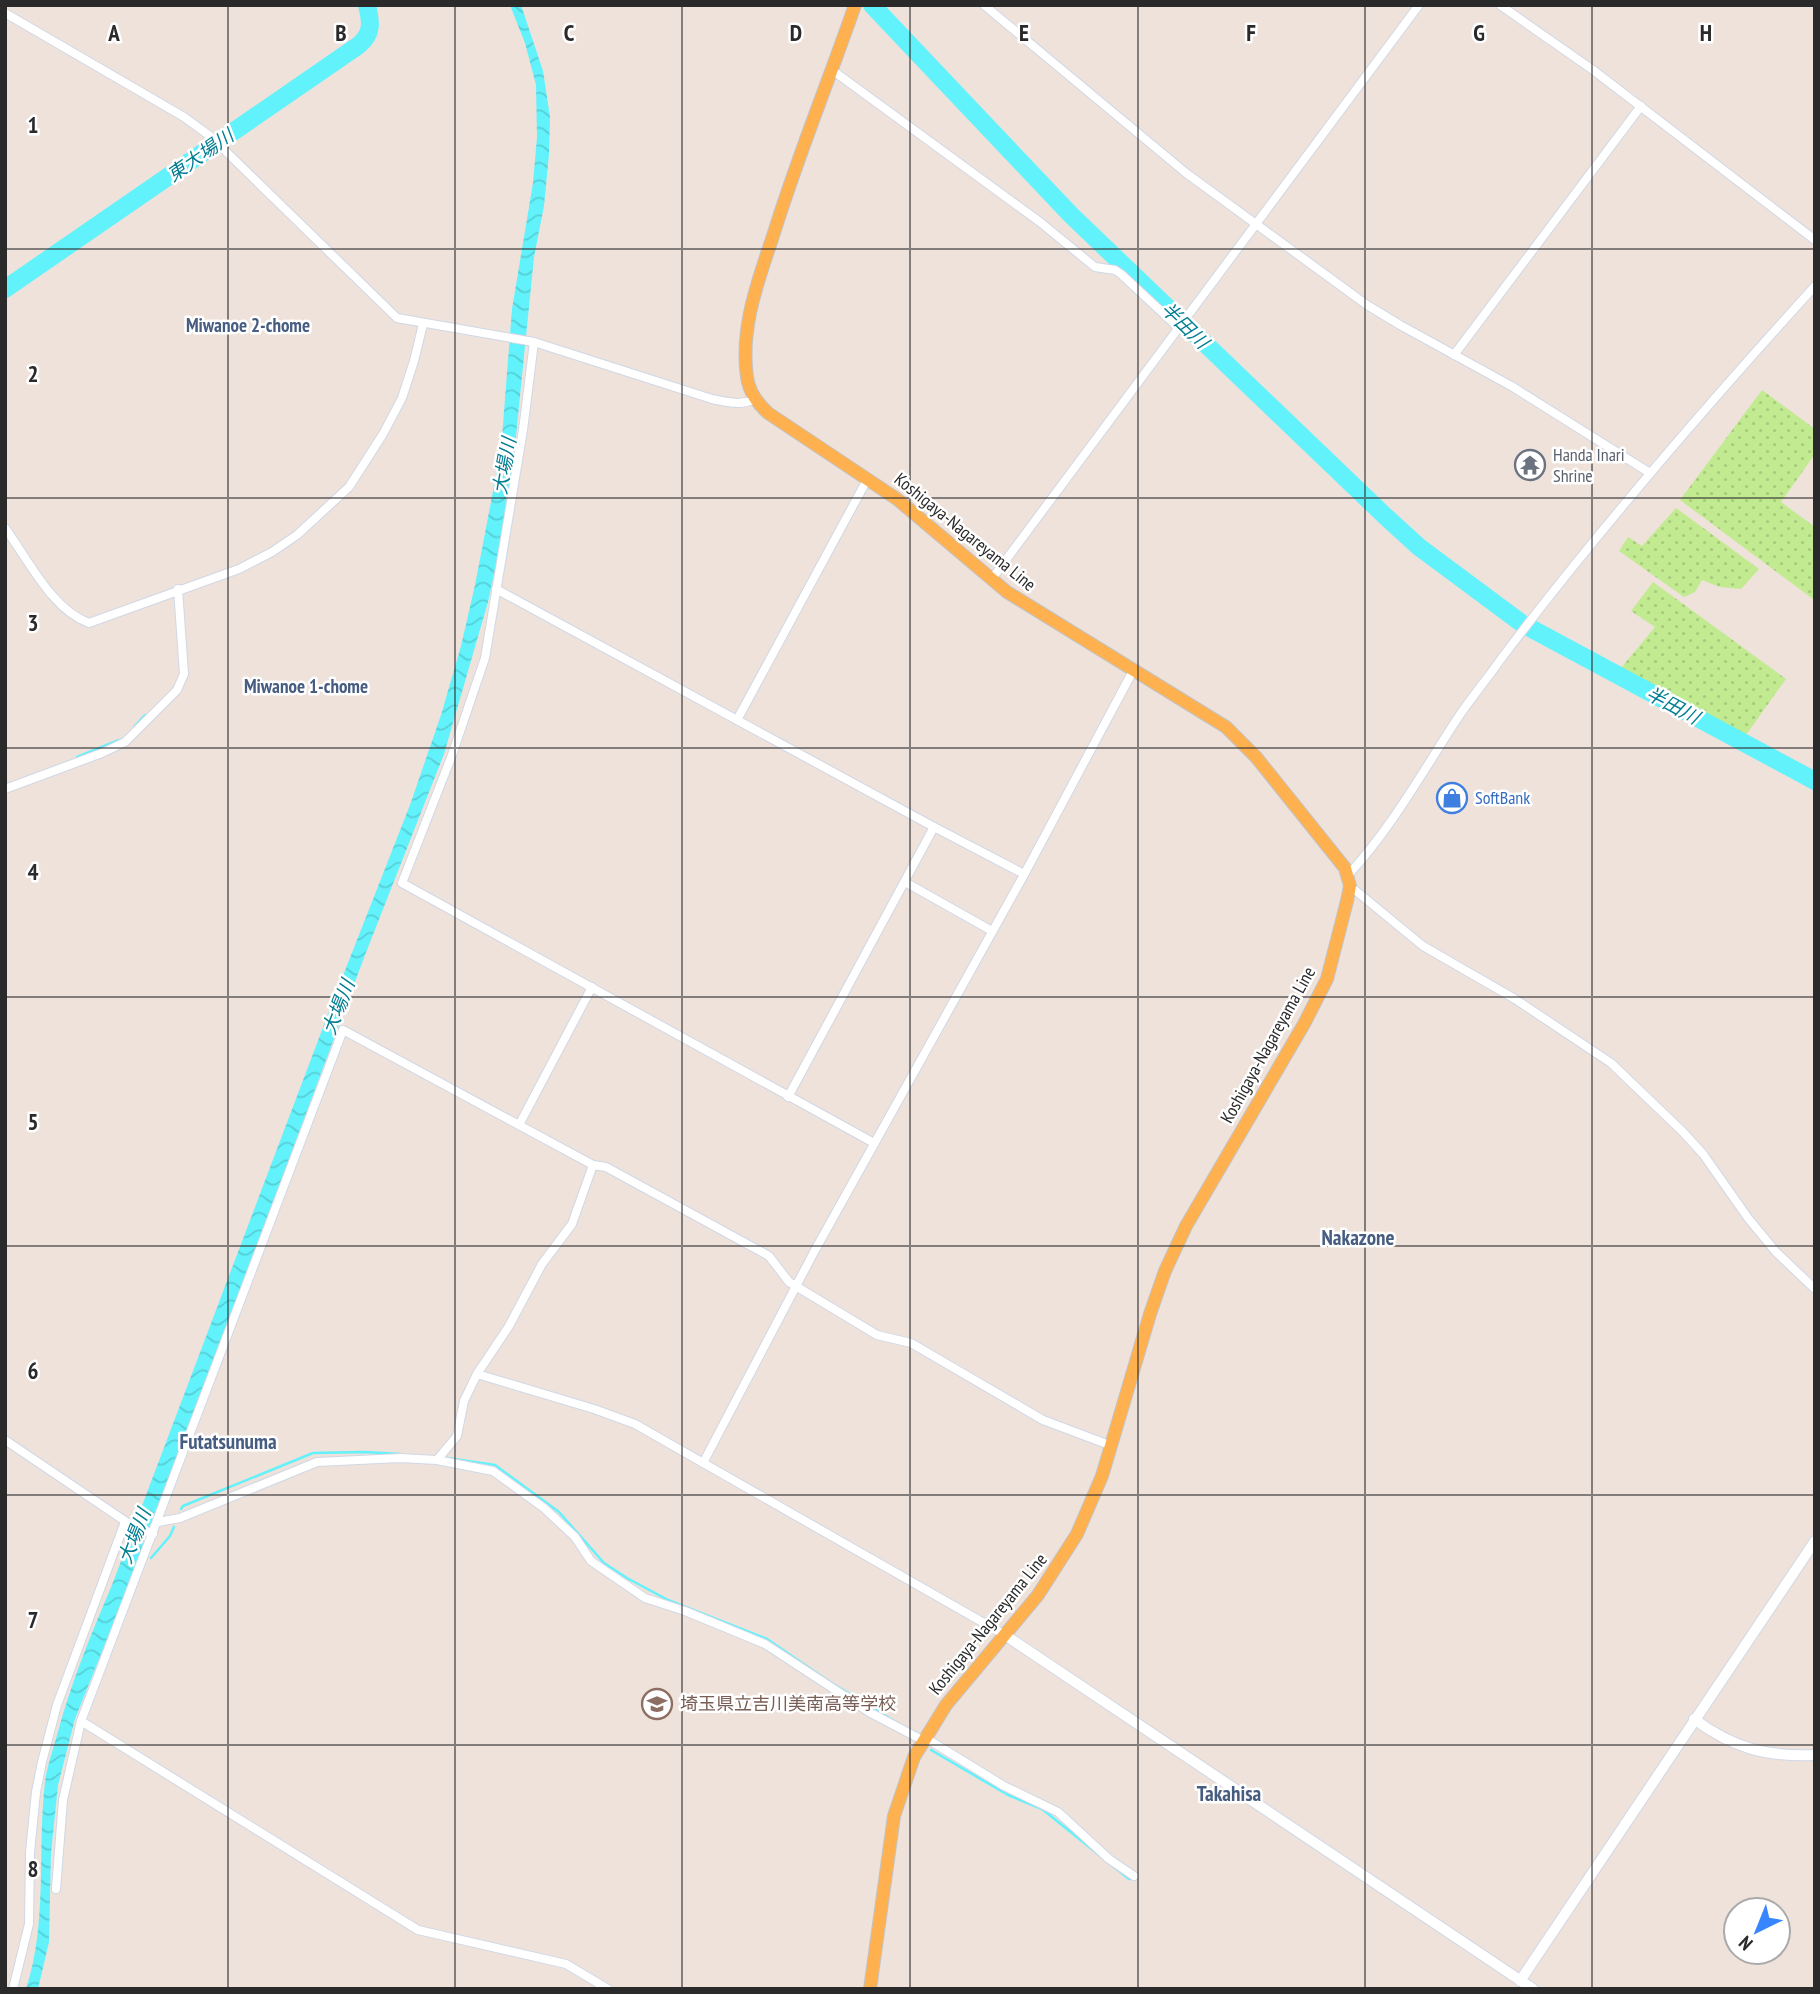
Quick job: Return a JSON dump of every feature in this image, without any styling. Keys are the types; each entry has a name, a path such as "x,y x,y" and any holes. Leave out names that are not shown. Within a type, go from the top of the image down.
{"main road":[{"path":"756,399 749,385 746,362 751,307 799,155 855,5"},
{"name":"Koshigaya-Nagareyama Line","path":"756,399 778,421 869,478 913,512 991,580 1041,614 1213,718 1238,737 1349,881 1339,938 1322,991 1186,1226 1165,1271 1102,1476 1077,1534 1038,1595 956,1691 923,1738 903,1782 894,1816 870,1989"}],"street":[{"path":"984,5 1186,173 1367,305 1513,387 1650,473"},
{"path":"991,580 1419,5"},
{"path":"1500,5 1641,106 1815,240"},
{"path":"5,13 184,117 213,139 397,318 531,342 734,403 747,403 756,399"},
{"path":"832,70 1029,214 1095,267 1115,270 1121,274 1181,325"},
{"path":"1454,355 1641,106"},
{"path":"1815,286 1650,473 1510,647 1460,715 1349,881 1423,946 1495,987 1611,1063 1684,1132 1776,1252 1815,1289"},
{"path":"5,528 54,598 80,620 89,623 239,569 297,535 349,487 383,435 402,398 423,324"},
{"path":"531,342 523,430 485,658 452,755 402,883 874,1143"},
{"path":"737,720 869,478"},
{"path":"5,789 125,742 177,690 184,674 178,589"},
{"path":"496,589 1024,874"},
{"path":"703,1463 874,1143 1024,874 1134,669"},
{"path":"788,1097 934,827"},
{"path":"905,882 992,931"},
{"path":"519,1125 592,987"},
{"path":"56,1889 62,1800 81,1721 343,1030 593,1165 606,1167 769,1256 796,1288 877,1335 911,1343 1043,1420 1112,1446"},
{"path":"437,1460 457,1436 464,1401 477,1374 509,1326 542,1264 572,1224 593,1165"},
{"path":"477,1374 635,1424 1005,1635 1533,1989"},
{"path":"5,1440 127,1522 151,1533"},
{"path":"158,1522 180,1518 317,1462 400,1458 437,1460 493,1471 544,1508 575,1537 591,1561 645,1598 765,1644 869,1712 923,1738 1004,1786 1058,1812 1110,1859 1135,1876"},
{"path":"13,1989 29,1924 30,1852 42,1762 57,1705 127,1522"},
{"path":"1520,1980 1815,1541"},
{"path":"1694,1719 1712,1732 1753,1750 1774,1755 1815,1755"},
{"path":"81,1721 418,1930 566,1964 608,1989"}],"green space":[{"path":"1762,390 1815,429 1815,454 1781,502 1815,527 1813,599 1680,500"},
{"path":"1676,508 1759,569 1741,589 1720,587 1702,580 1695,592 1684,597 1619,551 1628,537 1642,546"},
{"path":"1653,582 1786,679 1743,739 1620,669 1655,627 1631,611"}],"water":[{"name":"大場川","path":"510,5 521,5 543,71 550,117 549,154 544,206 534,257 509,505 488,602 444,754 365,955 157,1514 75,1719 58,1785 51,1853 49,1942 38,1989 26,1989 33,1964 40,1912 45,1782 69,1697 410,805 461,646 501,450 512,309 533,183 537,137 536,85 525,43"}],"waterway":[{"name":"東大場川","path":"5,289 359,45 367,36 370,27 367,5"},
{"name":"半田川","path":"872,5 1071,215 1385,516 1419,547 1520,622"},
{"name":"半田川","path":"1532,629 1815,781"},
{"path":"134,727 145,715"},
{"path":"77,757 119,740"},
{"path":"181,1509 313,1453 400,1454"},
{"path":"441,1457 495,1465 559,1512 604,1563 627,1578 668,1600 767,1639 899,1724"},
{"path":"151,1558 170,1536 174,1527"},
{"path":"931,1750 1008,1795 1042,1809 1129,1879"}],"place":[{"name":"Handa Inari Shrine","path":"1530,465"},
{"name":"SoftBank","path":"1452,798"},
{"name":"埼玉県立吉川美南高等学校","path":"657,1704"}],"district":[{"name":"Miwanoe 2-chome","path":"248,325"},
{"name":"Miwanoe 1-chome","path":"306,686"},
{"name":"Nakazone","path":"1358,1238"},
{"name":"Futatsunuma","path":"228,1442"},
{"name":"Takahisa","path":"1229,1794"}]}
